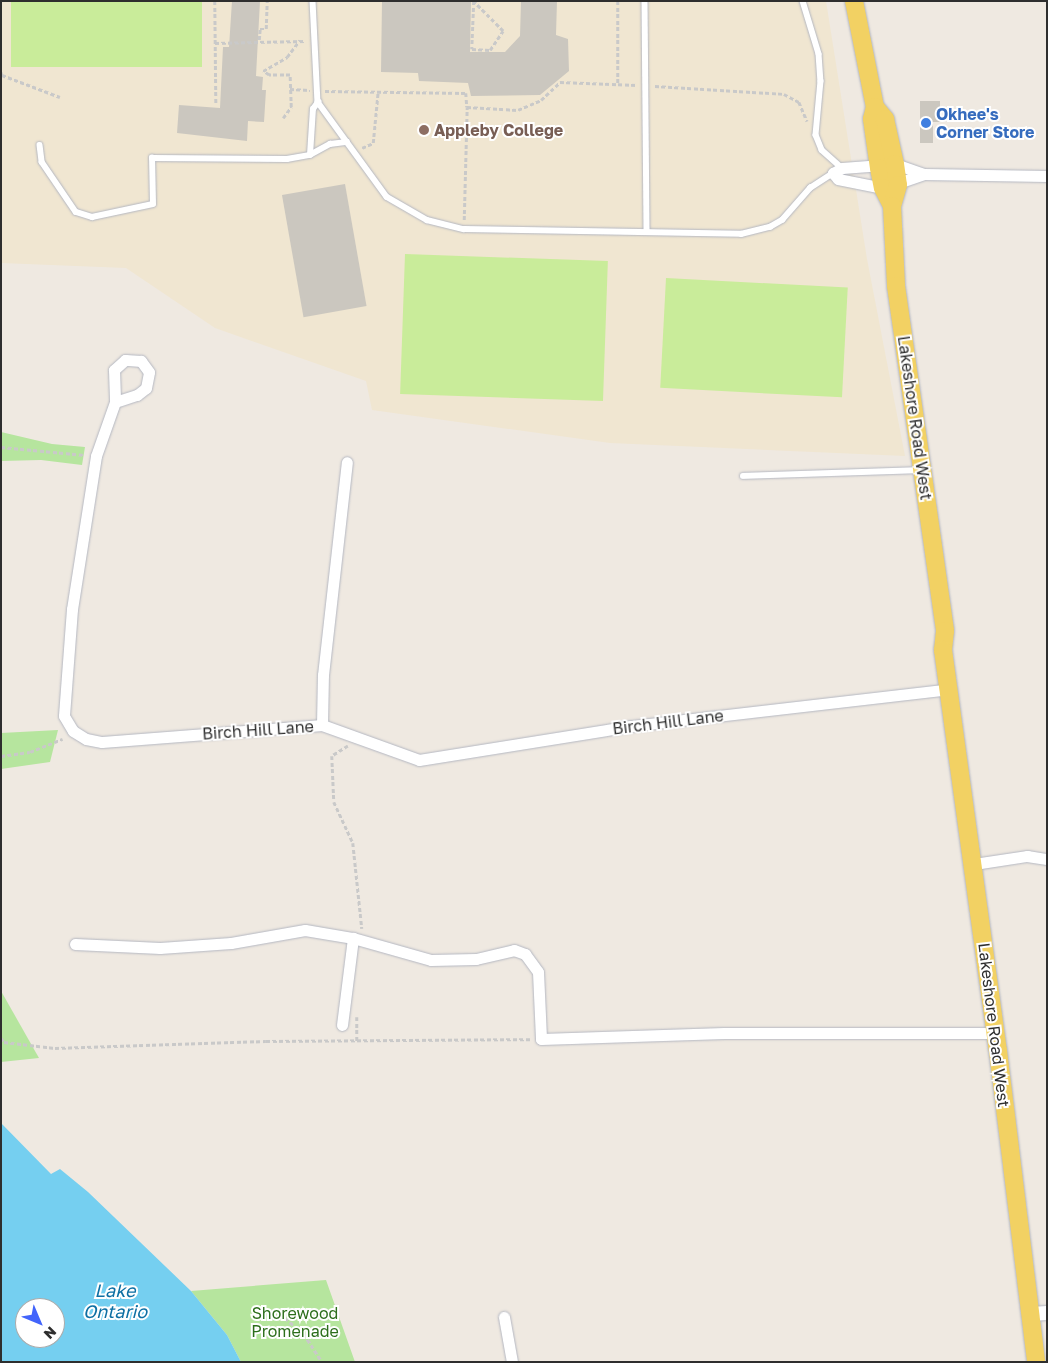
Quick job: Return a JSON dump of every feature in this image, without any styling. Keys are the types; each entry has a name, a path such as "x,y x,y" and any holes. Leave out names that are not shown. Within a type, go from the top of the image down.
{"main road":[{"name":"Lakeshore Road West","path":"854,1 875,107 872,119 887,166 890,186 896,286 945,631 943,650 951,689 995,1033 1039,1314 1036,1362"}],"street":[{"path":"924,174 890,186 838,179 838,170 887,166 924,174 1047,176"},
{"name":"Birch Hill Lane","path":"115,402 96,456 72,609 64,698 64,716 74,731 86,739 102,742 322,725 420,760 631,726 951,689"},
{"path":"322,725 323,676 347,462"},
{"path":"974,864 1027,856 1047,859"},
{"path":"75,944 160,948 231,943 305,930 357,940 431,960 476,959 514,950 525,954 538,972 541,1039 724,1033 995,1033"},
{"path":"342,1025 357,940"},
{"path":"504,1317 512,1362"}],"lane":[{"path":"313,1 318,102 387,196 427,220 464,229 741,234 763,230 782,220 810,188 838,170 822,150 816,135 820,64 813,26 803,1"},
{"path":"645,1 644,86 647,231"},
{"path":"310,156 313,108 318,102"},
{"path":"40,145 42,162 76,212 92,217 153,204 152,158 287,159 310,156 330,144 347,142"},
{"path":"743,476 922,470"}],"path":[{"path":"215,1 216,103"},
{"path":"259,40 260,28 266,29 267,1"},
{"path":"618,1 618,84"},
{"path":"474,2 503,31 490,50 472,49 474,2"},
{"path":"215,43 259,40 315,41"},
{"path":"283,118 291,107 290,75 269,75 263,71 287,57 300,40"},
{"path":"1,72 2,75 60,97"},
{"path":"468,106 518,110 541,100 560,82 618,84 784,94 799,102 806,126"},
{"path":"290,90 466,93 468,106 464,221"},
{"path":"360,150 373,143 378,91"},
{"path":"1,447 96,456"},
{"path":"357,940 353,843 334,802 332,756 360,738"},
{"path":"1,756 30,752 62,739"},
{"path":"357,1007 357,1041"},
{"path":"1,1038 4,1042 55,1048 541,1039"},
{"path":"286,1318 304,1334 322,1362"}],"shaded area":[{"name":"Appleby College","path":"1,1 826,1 867,259 905,456 610,443 372,410 366,381 215,328 126,268 1,263"}],"green space":[{"path":"11,1 202,1 202,67 11,67"},
{"path":"405,254 608,261 603,401 400,394"},
{"path":"666,278 848,288 842,397 660,388"},
{"path":"1,432 52,444 85,447 82,465 41,460 1,461"},
{"path":"58,730 50,762 1,769 1,733"},
{"path":"1,991 39,1058 1,1062"},
{"name":"Shorewood Promenade","path":"326,1280 355,1362 241,1362 227,1335 191,1291"}],"water":[{"name":"Lake Ontario","path":"1,1123 51,1174 60,1169 88,1192 191,1291 227,1335 241,1362 1,1362"}],"building":[{"path":"232,1 260,1 256,76 263,77 262,90 266,90 264,122 248,121 247,141 177,133 179,105 220,108 223,47 229,47"},
{"path":"382,1 471,1 470,52 505,52 520,36 521,1 557,1 556,35 568,39 569,71 540,95 471,96 468,83 419,81 418,73 381,72"},
{"path":"920,101 940,101 940,122 933,122 933,143 920,143"},
{"path":"345,184 367,306 304,317 282,195"}],"place":[{"name":"Okhee's Corner Store","path":"926,123"},
{"name":"Appleby College","path":"424,130"}]}
